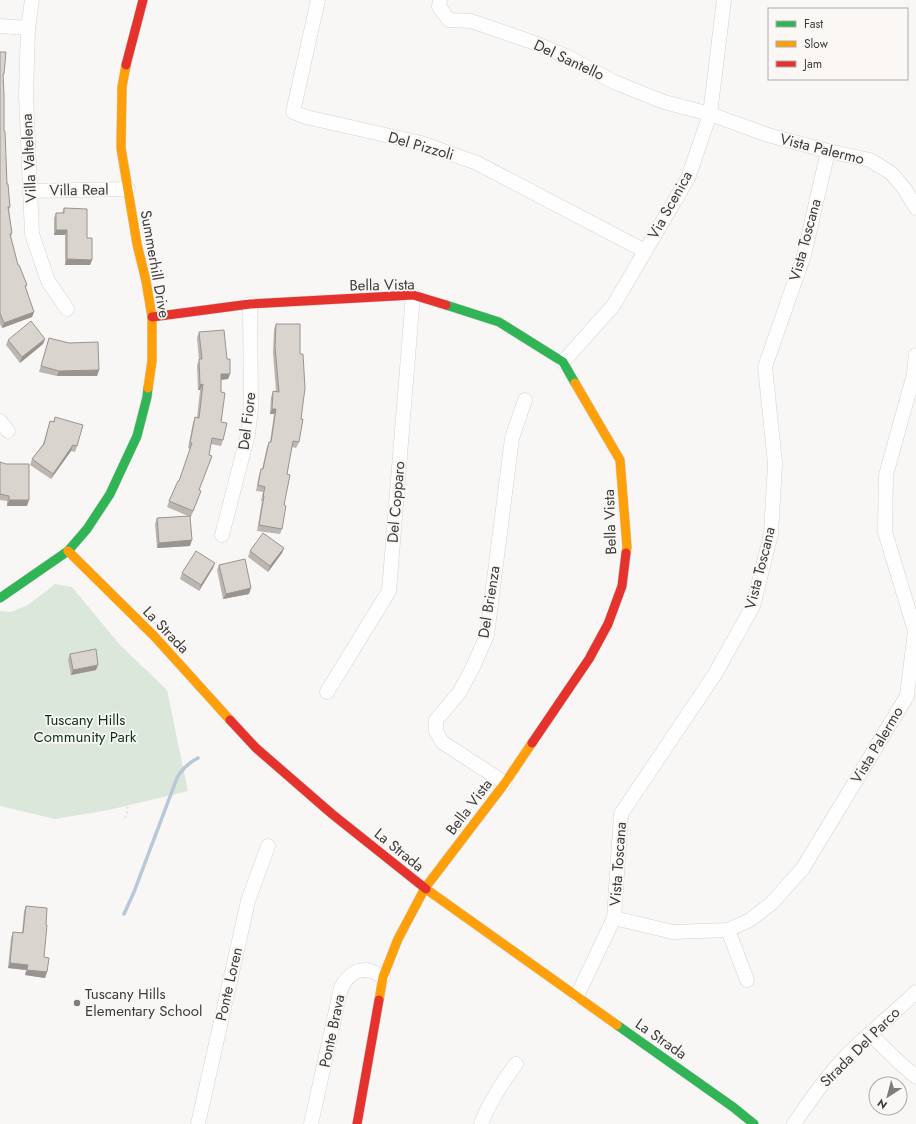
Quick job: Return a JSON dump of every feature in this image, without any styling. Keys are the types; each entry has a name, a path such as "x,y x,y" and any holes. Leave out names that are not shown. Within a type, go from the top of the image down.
{"street":[{"name":"Villa Valtelena","path":"32,0 28,28 26,95 32,234 48,281 67,309"},
{"name":"Summerhill Drive","path":"0,598 68,551 87,529 110,494 121,472 137,436 147,397 152,361 152,317 146,281 137,244 121,148 122,87 126,63 143,0"},
{"name":"Del Pizzoli","path":"318,0 293,112 306,117 421,143 477,163 645,252"},
{"name":"Del Santello","path":"440,0 439,7 449,20 471,21 532,42 568,57 614,82 664,102 710,114"},
{"name":"Via Scenica","path":"563,362 613,306 688,178 710,114 724,0"},
{"path":"0,26 28,28"},
{"name":"Vista Palermo","path":"710,114 768,135 828,151 870,160 891,173 904,188 916,208"},
{"name":"Vista Toscana","path":"577,996 614,918 621,814 715,674 753,606 771,534 774,463 765,367 804,255 828,151"},
{"name":"Villa Real","path":"31,191 128,189"},
{"name":"Bella Vista","path":"152,317 250,304 413,295 499,322 563,362 620,460 627,547 622,586 608,624 589,658 505,783 424,888 398,939 383,977 356,1124"},
{"name":"Del Copparo","path":"327,692 389,591 413,295"},
{"name":"Del Fiore","path":"222,535 248,434 251,409 250,304"},
{"name":"Vista Palermo","path":"614,918 673,932 728,930 750,920 772,903 803,868 908,696 915,631 885,532 886,475 915,374 916,355"},
{"name":"Del Brienza","path":"505,783 442,742 436,731 436,720 459,693 473,667 487,635 512,438 526,400"},
{"name":"La Strada","path":"68,551 155,637 256,748 332,814 424,888 754,1124"},
{"name":"Ponte Loren","path":"198,1124 248,901 268,846"},
{"path":"728,930 747,980"},
{"name":"Ponte Brava","path":"311,1124 341,988 345,981 353,973 359,971 368,970 383,977"},
{"name":"Strada Del Parco","path":"794,1124 824,1080 870,1034 916,992"},
{"path":"870,1034 916,1078"},
{"path":"481,1124 485,1113 502,1083 516,1064"}],"path":[{"path":"73,658 66,659 68,674 67,686 82,698 131,689"},
{"path":"42,663 44,677"},
{"path":"0,685 44,677 97,671 96,665"},
{"path":"85,673 89,696"},
{"path":"111,693 128,802 127,814 124,820"}],"green space":[{"name":"Tuscany Hills Community Park","path":"55,584 72,587 120,645 167,690 188,791 109,810 55,819 0,806 0,611 11,612 28,605"}],"building":[{"path":"0,52 6,52 3,74 4,131 10,207 8,207 12,233 10,234 18,265 27,285 25,286 34,312 4,323 0,313"},
{"path":"64,208 87,209 87,238 92,238 92,260 67,259 67,230 56,230 56,213 64,213"},
{"path":"31,321 45,339 22,357 8,340"},
{"path":"276,324 300,324 300,354 303,354 305,388 301,419 303,419 299,442 293,441 287,474 290,475 284,505 286,506 282,529 259,525 265,487 258,485 269,442 271,442 276,409 272,409 273,391 279,392 275,347"},
{"path":"224,330 227,359 230,359 230,374 221,374 221,392 225,393 221,422 227,423 223,440 212,438 209,455 212,456 193,511 169,501 179,481 192,443 190,443 195,417 199,418 203,384 200,385 199,359 202,359 199,332"},
{"path":"49,338 69,343 98,342 99,370 59,371 41,366"},
{"path":"55,417 83,425 77,446 73,445 53,474 32,459 44,444 50,421 54,422"},
{"path":"0,462 6,464 29,464 29,500 9,500 9,496 0,494"},
{"path":"190,516 192,540 159,543 157,518"},
{"path":"263,533 284,548 270,566 250,551"},
{"path":"196,551 215,563 201,585 182,573"},
{"path":"245,559 251,588 226,594 219,565"},
{"path":"96,649 98,665 73,670 70,654"},
{"path":"26,906 47,908 44,957 49,958 47,972 27,970 28,965 10,963 13,932 23,933"}],"waterway":[{"path":"124,914 134,892 177,778 186,766 198,758"}],"traffic: fast":[{"path":"446,305 499,322 563,362 575,383"},
{"path":"0,598 68,551 87,529 110,494 137,436 148,388"},
{"path":"617,1025 733,1107 754,1124"}],"traffic: slow":[{"path":"126,65 122,87 121,148 137,244 146,281 152,317 152,361 148,388"},
{"path":"575,383 620,460 627,547 626,553"},
{"path":"68,551 155,637 230,720"},
{"path":"379,1000 383,977 398,939 425,888 505,783 532,743"},
{"path":"426,889 617,1025"}],"traffic: jam":[{"path":"126,65 143,0"},
{"path":"152,317 250,304 413,295 446,305"},
{"path":"532,743 589,659 608,624 622,586 626,553"},
{"path":"230,720 256,748 332,814 426,889"},
{"path":"357,1124 379,1000"}],"place":[{"name":"Tuscany Hills Elementary School","path":"77,1003"}]}
